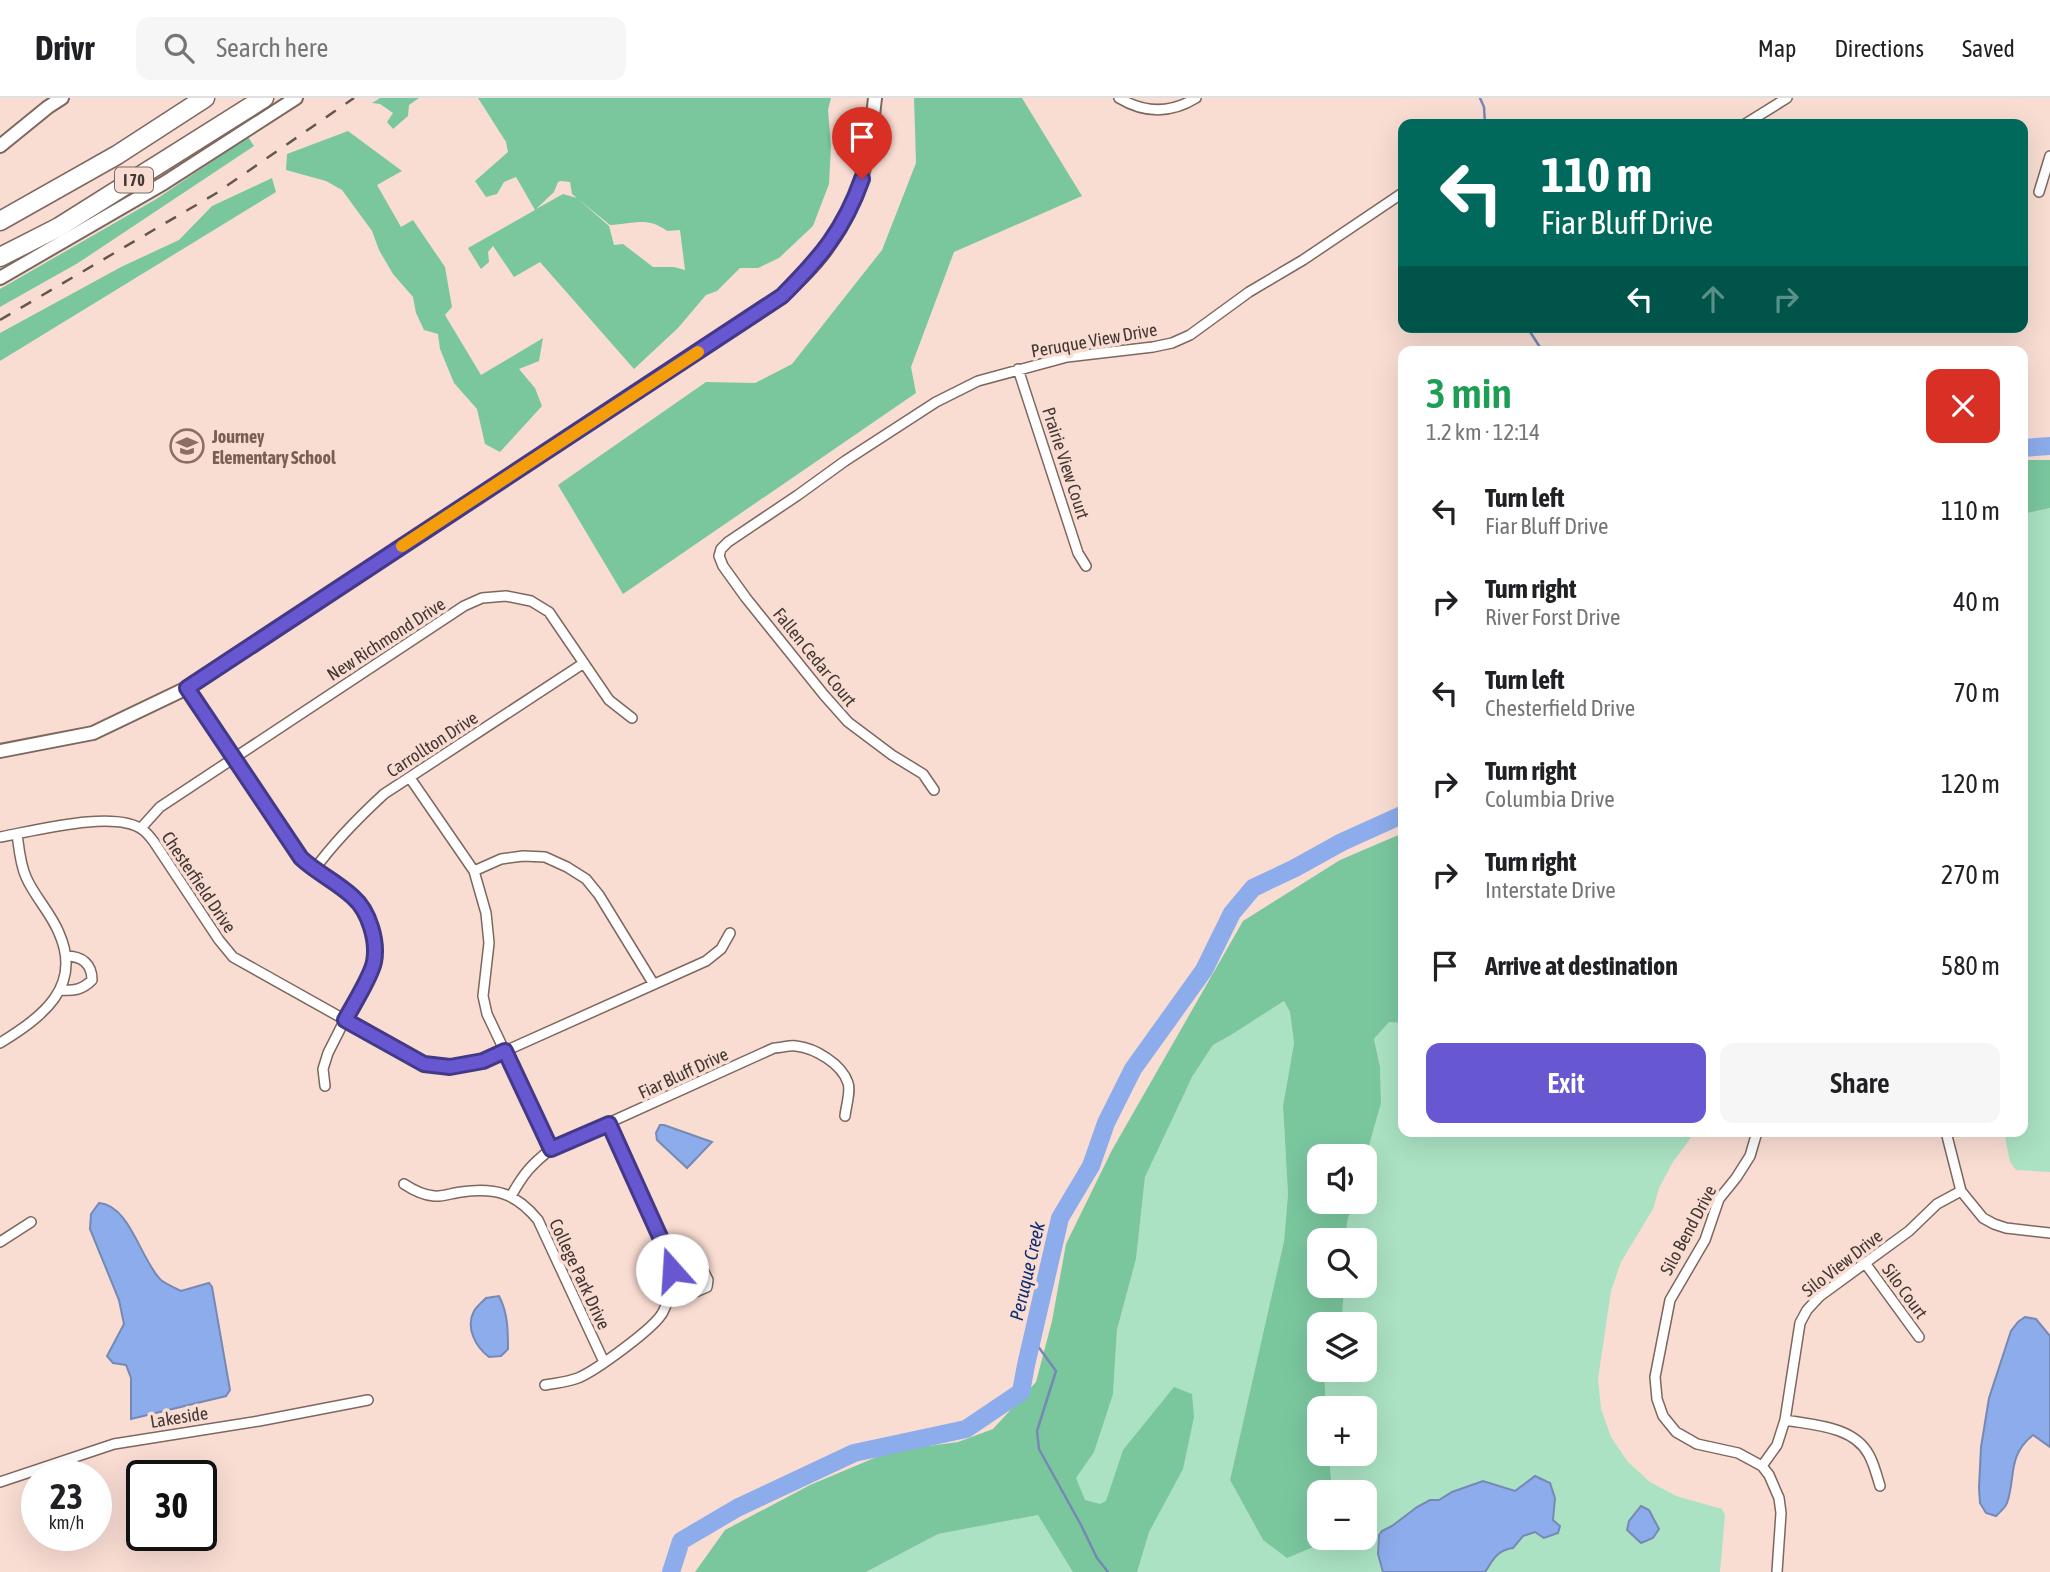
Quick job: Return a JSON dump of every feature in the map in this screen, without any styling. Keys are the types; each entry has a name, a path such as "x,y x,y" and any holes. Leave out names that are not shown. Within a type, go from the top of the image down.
{"highway":[{"name":"I 70","path":"0,221 117,155 205,98"},
{"name":"I 70","path":"0,257 59,227 264,98"}],"main road":[{"path":"0,146 62,98"},
{"path":"0,278 164,183 296,98"},
{"path":"0,751 93,733 187,688 782,296 816,262 851,206 866,165 875,98"}],"street":[{"path":"1119,98 1140,108 1163,110 1182,106 1196,98"},
{"path":"1753,119 1787,98"},
{"path":"2039,192 2050,156"},
{"name":"Peruque View Drive","path":"719,556 721,549 728,542 936,402 978,381 1018,369 1067,357 1172,343 1190,335 1249,292 1303,260 1398,196"},
{"name":"Prairie View Court","path":"1018,369 1078,552 1086,566"},
{"name":"Fallen Cedar Court","path":"719,556 746,598 848,722 923,774 934,790"},
{"name":"New Richmond Drive","path":"141,828 160,807 464,606 482,598 506,596 531,601 549,612 609,700 632,718"},
{"name":"Carrollton Drive","path":"314,870 335,842 384,794 584,663"},
{"path":"187,688 301,858 355,898 367,916 374,939 374,962 328,1053 323,1069 325,1086"},
{"path":"410,778 474,871 486,913 489,943 483,996 487,1014 551,1149"},
{"name":"Chesterfield Drive","path":"0,837 97,821 118,821 141,828 155,842 233,957 424,1064 450,1067 483,1061 706,961 721,949 730,933"},
{"path":"1,1039 41,1014 56,998 66,977 66,956 59,932 26,876 17,834"},
{"path":"474,871 500,859 523,856 545,857 567,867 586,879 599,895 653,983"},
{"path":"60,990 73,991 85,987 92,980 88,964 73,956 66,956"},
{"name":"Fiar Bluff Drive","path":"511,1196 523,1174 551,1149 774,1048 795,1046 814,1051 831,1061 849,1085 845,1116"},
{"path":"545,1385 578,1378 649,1331 663,1314 669,1297 673,1278 670,1259 609,1124"},
{"name":"Silo Bend Drive","path":"1756,1137 1750,1156 1719,1199 1705,1240 1670,1300 1655,1377 1657,1399 1663,1416 1676,1432 1697,1444 1738,1453 1762,1466"},
{"path":"1947,1137 1961,1191 1983,1218 2006,1228 2050,1233"},
{"path":"404,1184 418,1193 436,1197 479,1190 511,1196"},
{"name":"Silo View Drive","path":"1762,1466 1777,1445 1785,1420 1800,1323 1807,1310 1820,1296 1909,1231 1937,1204 1961,1191"},
{"name":"College Park Drive","path":"511,1196 527,1206 538,1220 604,1362"},
{"path":"0,1242 32,1222"},
{"name":"Silo Court","path":"1865,1263 1919,1337"},
{"path":"669,1297 687,1296 707,1287 708,1280 704,1272 672,1270"},
{"name":"Lakeside","path":"0,1482 114,1444 368,1400"},
{"path":"1785,1420 1830,1427 1852,1437 1868,1452 1881,1486"},
{"path":"1762,1466 1774,1485 1781,1513 1777,1572"}],"green space":[{"path":"380,98 419,98 409,105 408,116 393,129 387,122 393,113 380,104 372,103"},
{"path":"478,98 831,98 828,110 831,147 829,184 813,226 779,258 758,268 740,268 717,291 706,295 678,328 634,369 540,262 514,277 493,246 488,252 489,262 481,269 468,248 535,210 516,177 504,182 497,194 486,197 475,181 508,152 506,142","holes":["558,182 570,182 572,194 577,198 563,194 536,209 554,192","578,199 610,225 647,222 667,231 680,230 685,270 653,267 623,244 614,245 609,226"]},
{"path":"914,98 1022,98 1082,196 954,252 911,367 916,393 623,594 558,485 706,382 755,383 792,364 882,250 916,163"},
{"path":"348,131 402,171 377,185 401,227 413,220 445,267 452,307 445,315 481,375 543,338 539,361 519,369 535,388 542,406 500,452 485,444 477,409 454,383 440,349 438,334 424,330 416,313 413,297 393,274 372,231 342,190 326,181 286,170 287,154"},
{"path":"248,137 254,146 78,263 0,307 0,289 158,198"},
{"path":"272,178 276,192 0,361 0,333 121,267 179,240 212,206"},
{"path":"2028,460 2050,460 2050,508 2028,513"},
{"path":"2050,508 2050,1172 2016,1170 2010,1162 2005,1137 2028,1137 2028,513"},
{"path":"1398,835 1398,1023 1389,1022 1374,1039 1380,1067 1381,1103 1369,1144 1307,1144 1307,1214 1349,1214 1347,1228 1307,1228 1307,1298 1343,1298 1342,1312 1307,1312 1307,1382 1325,1382 1325,1396 1307,1396 1307,1466 1330,1466 1331,1480 1307,1480 1307,1550 1287,1558 1263,1540 1230,1480 1284,1241 1288,1194 1283,1106 1294,1043 1290,1012 1284,1001 1213,1045 1192,1077 1145,1177 1136,1259 1117,1330 1113,1394 1094,1452 1076,1478 1085,1500 1100,1504 1106,1501 1123,1450 1174,1387 1192,1394 1194,1417 1183,1469 1149,1532 1137,1572 1073,1572 1038,1515 938,1534 866,1572 695,1572 725,1530 810,1485 891,1451 958,1442 993,1429 1036,1382 1052,1321 1066,1244 1112,1150 1243,921 1340,860"},
{"path":"1284,1001 1290,1012 1294,1043 1283,1106 1288,1194 1284,1241 1230,1480 1263,1540 1307,1544 1307,1550 1377,1550 1377,1480 1331,1480 1330,1466 1377,1466 1377,1396 1325,1396 1325,1382 1377,1382 1377,1312 1342,1312 1343,1298 1377,1298 1377,1228 1347,1228 1349,1214 1377,1214 1377,1144 1369,1144 1381,1103 1380,1067 1374,1039 1389,1022 1398,1023 1398,1137 1691,1137 1673,1162 1659,1188 1653,1209 1621,1262 1611,1291 1598,1379 1601,1409 1611,1437 1628,1462 1650,1482 1676,1496 1722,1509 1725,1515 1720,1572 866,1572 938,1534 1038,1515 1113,1394 1117,1330 1136,1259 1145,1177 1192,1077 1213,1045"}],"water":[{"path":"660,1125 712,1142 687,1168 657,1140 656,1133"},
{"path":"99,1203 110,1206 119,1213 161,1280 181,1291 209,1283 212,1287 230,1390 226,1396 131,1419 131,1378 126,1365 113,1363 107,1356 124,1324 119,1300 90,1229 91,1214"},
{"path":"499,1296 506,1315 508,1349 501,1356 489,1357 473,1337 472,1317 475,1309 486,1298"},
{"path":"2025,1317 2036,1319 2050,1336 2050,1447 2033,1435 2025,1443 2016,1459 2007,1503 1996,1516 1986,1513 1980,1503 1981,1447 1989,1398 2011,1331"},
{"path":"1535,1476 1550,1483 1555,1498 1553,1520 1560,1526 1558,1533 1544,1538 1535,1532 1523,1536 1513,1548 1496,1556 1485,1572 1383,1572 1378,1554 1379,1535 1417,1507 1483,1481 1515,1491"},
{"path":"1641,1506 1649,1510 1659,1529 1653,1538 1641,1543 1627,1530 1629,1521"}],"waterway":[{"path":"1480,98 1485,119"},
{"path":"1531,333 1539,346"},
{"name":"Peruque Creek","path":"2028,448 2050,446"},
{"name":"Peruque Creek","path":"671,1572 681,1541 737,1508 854,1453 966,1429 1021,1392 1060,1218 1091,1166 1106,1123 1133,1069 1204,970 1232,913 1253,888 1398,817"},
{"path":"1032,1338 1056,1371 1037,1431 1039,1449 1097,1558 1108,1572"}],"railway":[{"path":"0,320 215,194 354,98"}],"slow traffic":[{"path":"402,546 698,352"}],"place":[{"name":"Journey Elementary School","path":"187,446"}],"route":[{"path":"672,1270 670,1259 609,1124 551,1149 505,1051 483,1061 450,1067 424,1064 345,1020 374,962 374,939 367,916 355,898 301,858 187,688 782,296 816,262 831,241 845,219 862,179"}]}
